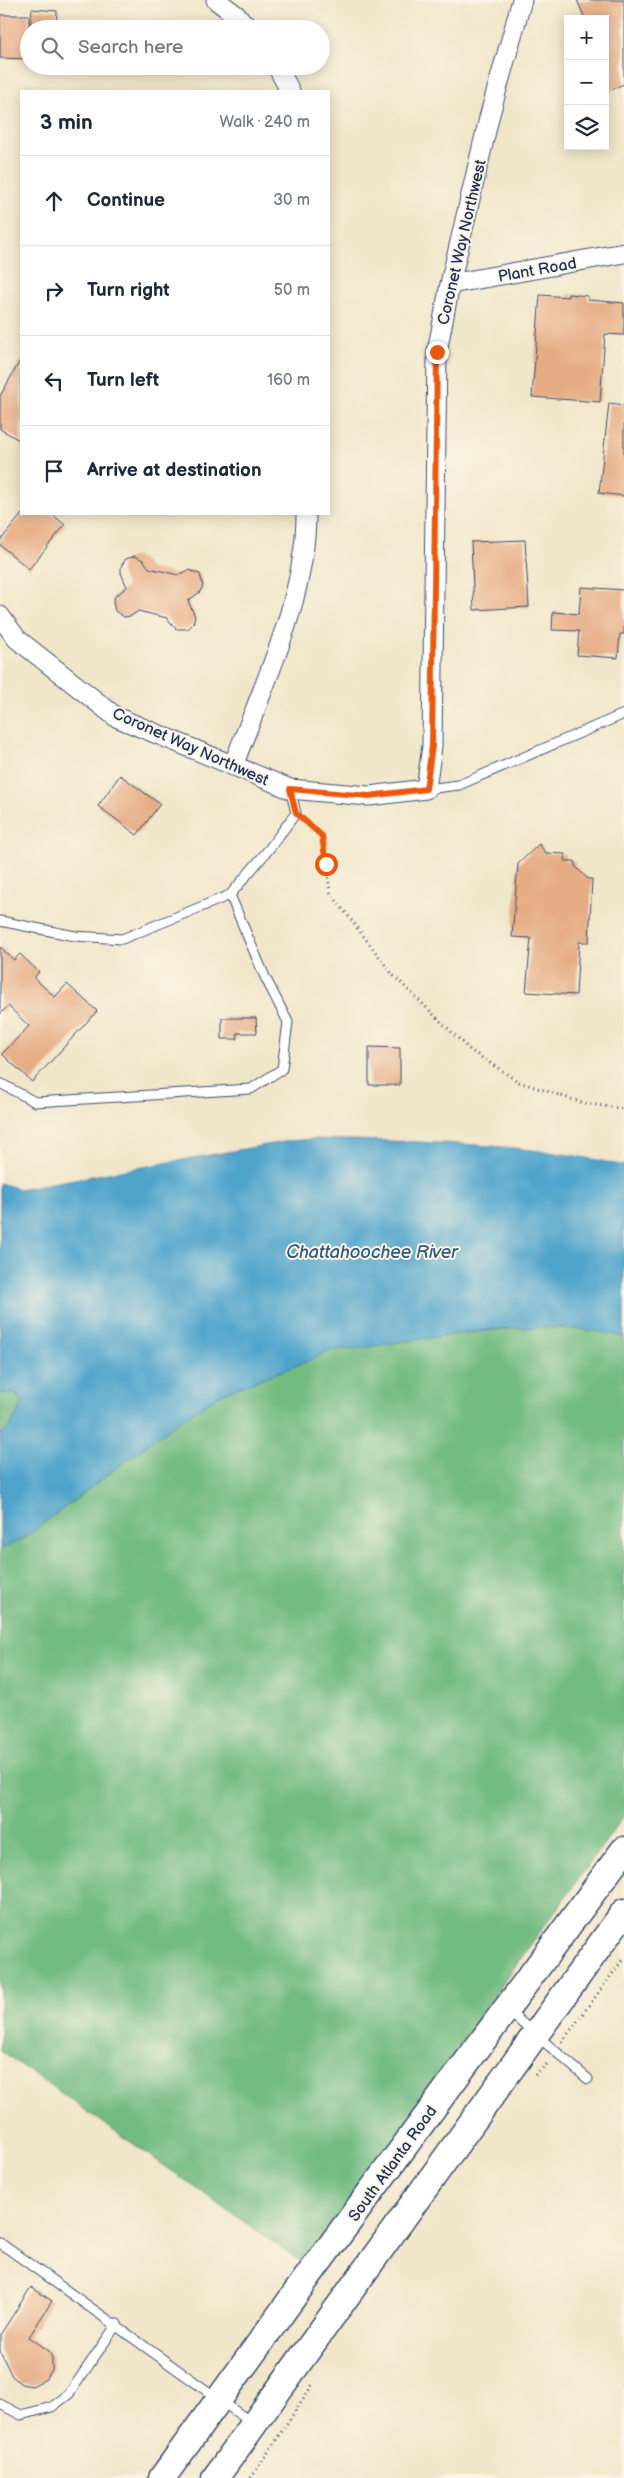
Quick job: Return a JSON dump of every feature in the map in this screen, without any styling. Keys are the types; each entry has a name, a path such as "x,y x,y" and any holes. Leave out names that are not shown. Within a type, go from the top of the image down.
{"main road":[{"name":"South Atlanta Road","path":"162,2478 505,2009 624,1850"},
{"path":"215,2478 624,1912"}],"street":[{"path":"216,0 241,20"},
{"name":"Coronet Way Northwest","path":"0,616 17,639 116,717 233,766 290,789 369,796 426,789 432,746 437,352 450,284 490,114 522,0"},
{"path":"282,75 289,90"},
{"name":"Plant Road","path":"450,284 624,253"},
{"path":"233,766 281,637 301,576 306,515"}],"lane":[{"path":"426,789 459,785 624,714"},
{"path":"0,921 75,936 122,939 230,895 269,849 296,813 290,789"},
{"path":"0,1083 35,1102 251,1089 282,1070 288,1022 265,977 230,895"},
{"path":"505,2009 588,2079"},
{"path":"0,2243 117,2324 254,2424"},
{"path":"0,2404 21,2415 52,2407 69,2394 117,2324"}],"path":[{"path":"296,813 322,836 330,892 393,975 470,1050 518,1082 583,1103 624,1109"},
{"path":"565,2039 624,1958"}],"green space":[{"path":"547,1326 602,1331 624,1337 624,1816 487,2005 317,2273 0,2050 0,1550 24,1538 176,1423 223,1393 313,1359 329,1350 464,1333"},
{"path":"0,1393 15,1393 22,1404 11,1425 0,1436"}],"water":[{"name":"Chattahoochee River","path":"315,1139 510,1148 587,1158 624,1166 624,1337 569,1328 516,1328 463,1333 359,1348 329,1350 313,1359 223,1393 176,1423 24,1538 0,1550 0,1436 11,1425 22,1404 15,1393 0,1393 0,1183 19,1189 289,1141"}],"building":[{"path":"577,0 624,0 624,84 609,90 609,15 583,15"},
{"path":"32,9 57,11 56,20 31,20"},
{"path":"0,15 29,15 29,20 20,20 20,59 0,58"},
{"path":"568,294 588,296 588,300 624,303 624,335 605,334 600,402 532,397 540,295 568,297"},
{"path":"20,361 20,440 0,429 0,396"},
{"path":"609,403 624,405 624,496 599,493"},
{"path":"21,515 53,515 65,525 29,569 0,545 0,541"},
{"path":"525,540 529,607 474,610 471,542"},
{"path":"135,556 143,560 149,568 178,575 189,570 200,574 203,586 200,592 188,601 195,616 193,624 188,629 176,629 167,618 138,611 131,616 124,617 115,611 113,602 115,596 127,587 121,573 121,566 126,559"},
{"path":"581,587 624,590 624,634 620,634 618,658 577,655 579,631 552,630 553,612 579,614"},
{"path":"120,775 160,804 137,835 98,806"},
{"path":"539,844 546,853 565,854 565,861 575,861 575,866 588,879 592,879 589,942 579,942 576,995 526,992 531,938 512,937 518,864"},
{"path":"0,947 14,960 20,954 39,972 34,978 55,997 67,984 97,1011 32,1082 2,1054 29,1026 8,1006 0,1014"},
{"path":"222,1018 256,1018 257,1033 237,1033 238,1039 222,1039"},
{"path":"369,1047 400,1048 400,1085 369,1085"},
{"path":"31,2287 52,2301 29,2337 49,2351 52,2358 52,2370 46,2379 32,2386 21,2384 12,2376 0,2351 0,2335"}],"route":[{"path":"326,864 322,836 296,813 290,789 369,796 426,789 432,746 437,352"}]}
